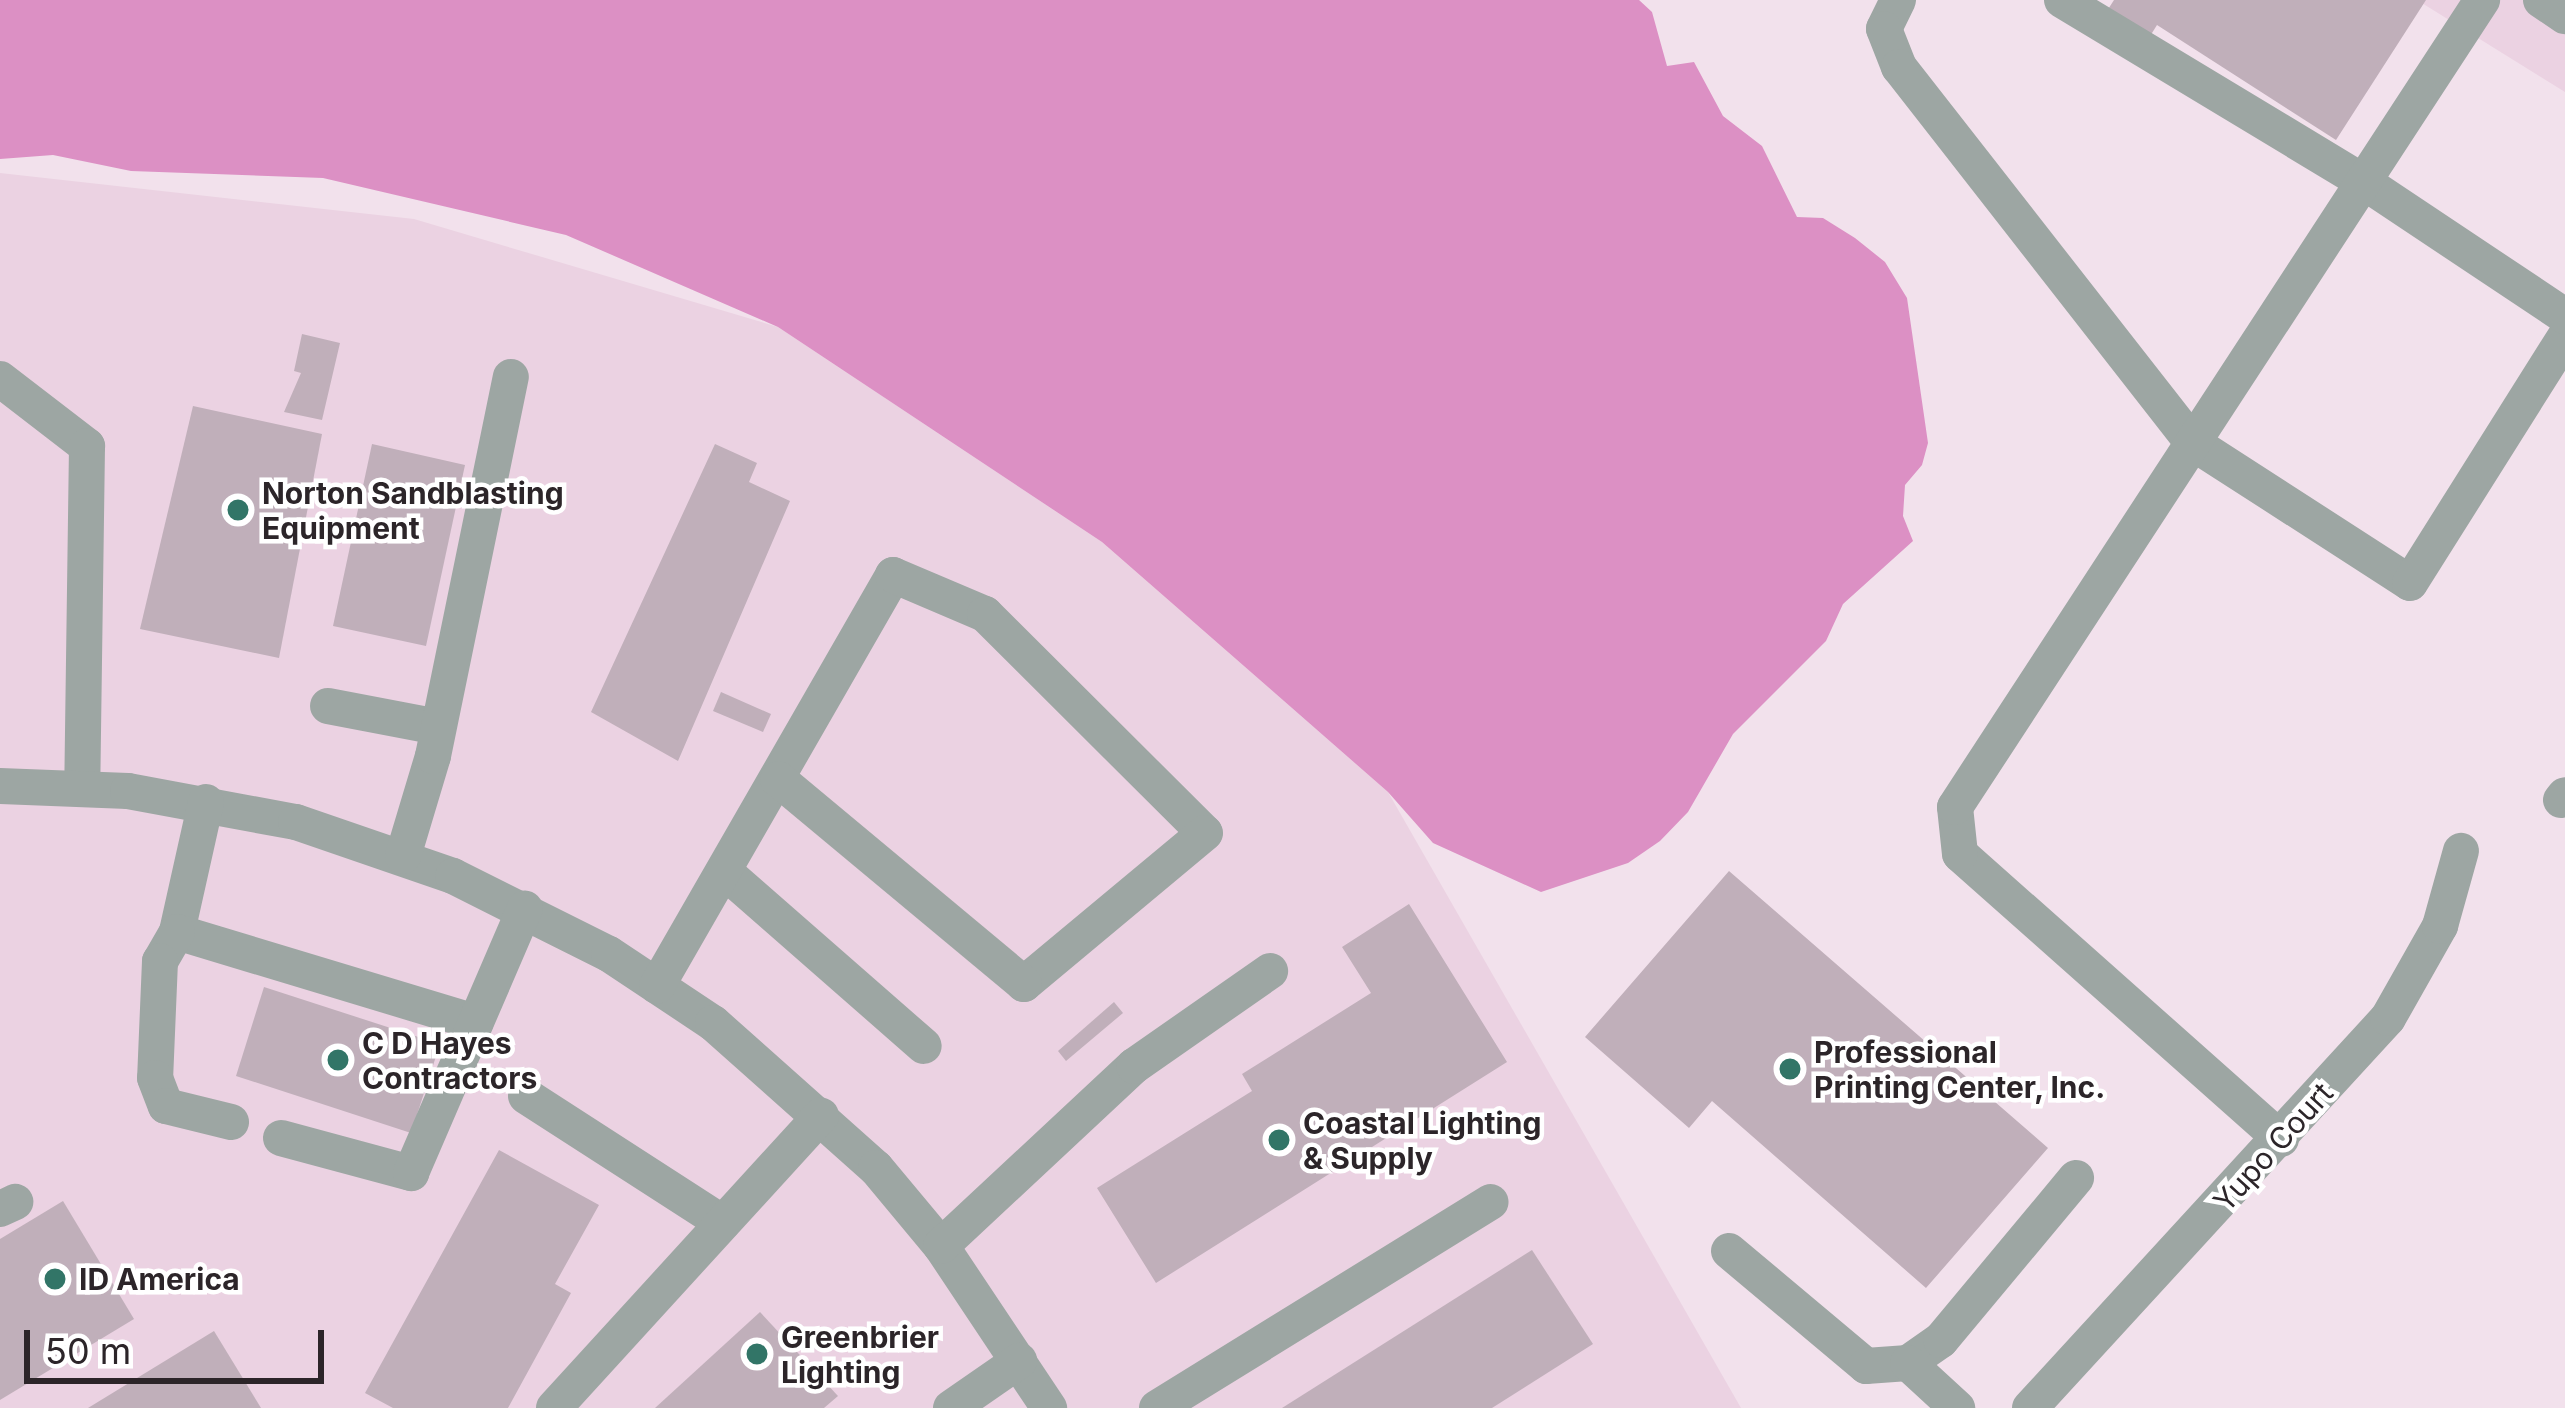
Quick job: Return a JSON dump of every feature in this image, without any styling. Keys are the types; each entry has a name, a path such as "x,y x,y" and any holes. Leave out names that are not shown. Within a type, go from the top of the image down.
{"street":[{"path":"1898,0 1884,29 1899,67 2193,443 2410,583 2565,338"},
{"path":"2062,0 2364,182 2565,316"},
{"path":"2281,1139 1960,854 1955,807 2482,0"},
{"path":"2541,0 2565,16"},
{"path":"403,856 438,727 511,377"},
{"path":"0,379 87,446 82,789"},
{"path":"657,986 893,575 985,614 1205,833 1024,984 778,779"},
{"path":"328,706 438,727"},
{"path":"0,786 206,802 403,856 525,908 657,986 713,1023 821,1116 940,1246 1049,1408"},
{"path":"206,802 177,932 160,961 155,1078 166,1106 230,1123"},
{"name":"Yupo Court","path":"2030,1408 2281,1139 2409,988 2440,926 2462,851"},
{"path":"725,872 924,1046"},
{"path":"281,1138 411,1174 525,908"},
{"path":"177,932 476,1022"},
{"path":"940,1246 1134,1066 1270,971"},
{"path":"526,1096 723,1223"},
{"path":"554,1408 821,1116"},
{"path":"1729,1251 1866,1366 1908,1363 1942,1340 2076,1178"},
{"path":"1157,1408 1491,1202"},
{"path":"951,1408 1019,1361"},
{"path":"1908,1363 1957,1408"}],"shaded area":[{"path":"0,0 1639,0 1652,12 1667,66 1694,62 1723,116 1762,146 1797,217 1823,218 1855,238 1885,262 1907,298 1928,443 1922,465 1905,485 1903,516 1913,541 1843,604 1826,641 1733,734 1688,812 1660,841 1628,863 1541,892 1433,843 1388,792 1102,542 778,327 566,235 323,178 131,171 53,155 0,159"},
{"path":"2417,0 2565,0 2565,92"},
{"path":"0,173 414,219 778,327 1102,542 1388,792 1741,1408 0,1408"}],"building":[{"path":"2114,0 2426,0 2336,140 2157,25 2147,41 2105,14"},
{"path":"302,334 340,343 322,420 284,412 301,373 294,371"},
{"name":"Norton Sandblasting Equipment","path":"193,406 322,434 279,658 140,629"},
{"path":"372,444 465,465 426,646 333,626"},
{"path":"715,444 757,463 749,482 790,501 678,761 591,712"},
{"path":"721,692 771,714 763,732 713,711"},
{"name":"Professional Printing Center, Inc.","path":"1729,871 2048,1148 1926,1288 1712,1101 1689,1128 1585,1037"},
{"name":"Coastal Lighting & Supply","path":"1409,904 1507,1062 1156,1283 1097,1188 1252,1091 1242,1074 1371,993 1342,947"},
{"name":"C D Hayes Contractors","path":"264,987 440,1044 411,1133 236,1076"},
{"path":"1114,1002 1123,1013 1066,1061 1058,1051"},
{"path":"499,1150 599,1205 555,1284 571,1293 508,1408 393,1408 365,1393"},
{"name":"ID America","path":"63,1201 134,1319 0,1400 0,1239"},
{"path":"1532,1250 1593,1344 1492,1408 1282,1408"},
{"name":"Greenbrier Lighting","path":"760,1312 838,1396 824,1408 655,1408"},
{"path":"214,1331 261,1408 88,1408"}],"place":[{"name":"Norton Sandblasting Equipment","path":"238,510"},
{"name":"C D Hayes Contractors","path":"338,1060"},
{"name":"Professional Printing Center, Inc.","path":"1790,1069"},
{"name":"Coastal Lighting & Supply","path":"1279,1140"},
{"name":"ID America","path":"55,1279"},
{"name":"Greenbrier Lighting","path":"757,1354"}]}
